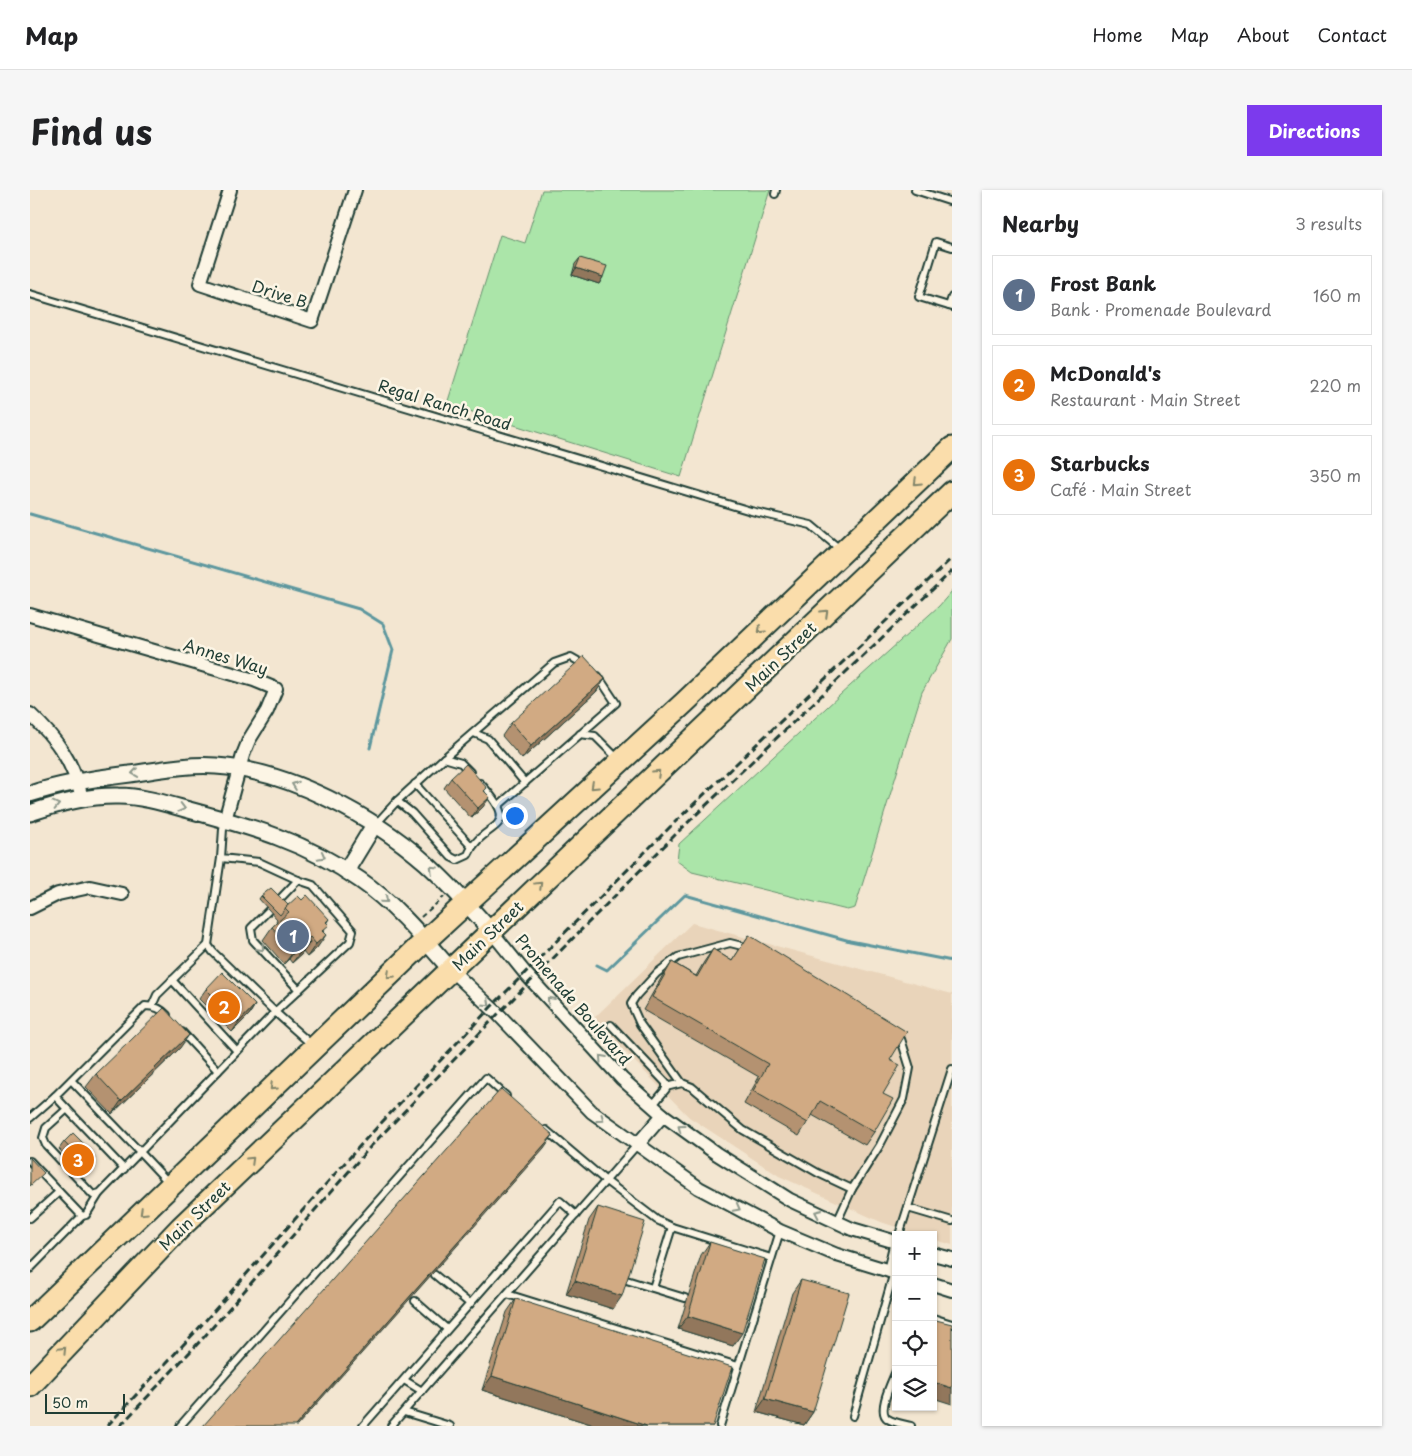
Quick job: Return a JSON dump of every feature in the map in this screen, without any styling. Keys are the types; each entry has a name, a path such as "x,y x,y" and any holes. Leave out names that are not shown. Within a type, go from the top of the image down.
{"highway":[{"name":"Main Street","path":"30,1321 426,941 620,762 952,448"},
{"name":"Main Street","path":"30,1386 181,1227 952,492"}],"street":[{"name":"Drive B","path":"230,190 200,284 312,321 355,190"},
{"name":"Annes Way","path":"30,615 254,680 276,689 267,711 249,740 238,769 225,820"},
{"path":"30,714 60,746 78,781 82,799"},
{"name":"Promenade Boulevard","path":"30,794 78,781 196,765 238,769 261,774 311,791 339,804 397,840 425,862 491,930 525,973 622,1079 663,1115 717,1154 790,1200 852,1229 892,1243"},
{"path":"30,813 98,796 122,796 144,799 225,820 305,847 346,871 385,900 592,1112 637,1145 699,1188 780,1231 837,1255 892,1272"},
{"path":"346,871 374,826"},
{"path":"30,908 58,894 90,887 122,894"},
{"path":"637,1145 663,1115"},
{"path":"937,1255 952,1259"},
{"path":"937,1285 952,1290"}],"lane":[{"path":"915,190 952,202"},
{"path":"952,247 936,242 919,297 951,307 952,297"},
{"name":"Regal Ranch Road","path":"30,294 742,508 811,525 844,552"},
{"path":"374,826 415,784 554,663 571,656 590,668 602,680 616,703 498,806"},
{"path":"474,733 488,739 524,783"},
{"path":"580,734 595,736 620,762"},
{"path":"397,801 412,813 451,857 457,860 468,855 472,846 498,824 501,814 496,800 461,763 444,758"},
{"path":"415,784 472,846"},
{"path":"152,1006 157,995 208,945 225,820"},
{"path":"30,1269 82,1216 86,1215 99,1194 275,1012 350,942 353,931 313,886 259,862 221,858"},
{"path":"278,901 298,880"},
{"path":"269,910 251,928 253,940 298,990"},
{"path":"756,951 730,943 678,957 657,974 631,1004 640,1024 682,1083 692,1088 743,1130 818,1173 852,1189"},
{"path":"208,945 275,1012 315,1048"},
{"path":"172,980 237,1052"},
{"path":"30,1118 55,1096 145,1006 152,1006 162,1010 169,1018"},
{"path":"176,1025 218,1071"},
{"path":"612,1025 666,1083 662,1095 652,1106"},
{"path":"837,1222 852,1189 880,1145 904,1099 910,1068 901,1040 888,1031"},
{"path":"900,1231 952,1070"},
{"path":"180,1426 486,1078 516,1104"},
{"path":"71,1080 171,1185"},
{"path":"666,1087 682,1083"},
{"path":"55,1096 124,1169"},
{"path":"67,1109 46,1128 43,1138 46,1145 93,1195 99,1194"},
{"path":"538,1123 606,1181 657,1220 672,1228 771,1258"},
{"path":"392,1426 637,1145"},
{"path":"30,1162 82,1216"},
{"path":"30,1218 59,1192"},
{"path":"363,1426 560,1201 576,1215"},
{"path":"908,1208 952,1222"},
{"path":"654,1288 672,1228"},
{"path":"720,1426 780,1231"},
{"path":"435,1275 470,1304"},
{"path":"853,1416 892,1276"},
{"path":"623,1279 685,1298"},
{"path":"507,1294 738,1366"},
{"path":"415,1301 447,1330"},
{"path":"937,1319 952,1324"},
{"path":"404,1380 422,1391"},
{"path":"892,1382 882,1408 884,1415 887,1419 911,1426"},
{"path":"404,1412 450,1426"}],"path":[{"path":"419,920 446,895"}],"shaded area":[{"path":"692,923 952,994 952,1245 937,1240 937,1231 908,1231 881,1222 779,1176 689,1117 593,1019"}],"green space":[{"path":"542,190 770,190 681,477 447,404 500,235 525,243"},
{"path":"952,591 952,639 922,692 855,908 847,910 692,872 677,861 679,844 939,606"}],"building":[{"path":"580,258 607,266 603,277 576,268"},
{"path":"584,656 605,679 531,746 511,723"},
{"path":"466,764 487,788 484,791 490,797 478,808 451,778"},
{"path":"271,888 288,905 280,915 261,896"},
{"path":"307,895 329,919 326,922 329,925 322,931 326,935 316,944 310,937 308,939 310,942 302,950 298,946 294,951 272,927 289,912 285,908 298,896 302,900"},
{"path":"749,935 907,1032 890,1060 900,1065 883,1094 893,1099 874,1132 820,1101 808,1123 753,1091 768,1064 652,997 672,962 697,977 713,949 732,961"},
{"path":"222,972 255,1005 239,1022 206,989"},
{"path":"164,1008 189,1035 121,1101 96,1074"},
{"path":"501,1089 553,1135 295,1426 203,1426"},
{"path":"73,1133 95,1158 87,1166 76,1159 78,1157 64,1142"},
{"path":"30,1158 44,1173 30,1186"},
{"path":"598,1207 645,1222 622,1296 575,1281"},
{"path":"710,1242 765,1259 742,1333 688,1316"},
{"path":"801,1280 849,1293 813,1412 765,1399"},
{"path":"516,1299 732,1367 713,1426 647,1426 492,1376"},
{"path":"937,1320 952,1324 952,1388 937,1383"}],"waterway":[{"path":"30,514 359,609 383,624 393,650 370,748"},
{"path":"597,965 607,970 685,895 850,941 952,961"}],"railway":[{"path":"107,1426 197,1330 365,1140 491,1007 673,824 952,558"},
{"path":"120,1426 204,1337 371,1146 498,1014 679,831 952,571"}],"place":[{"name":"Frost Bank","path":"293,936"},
{"name":"McDonald's","path":"224,1007"},
{"name":"Starbucks","path":"78,1160"}]}
